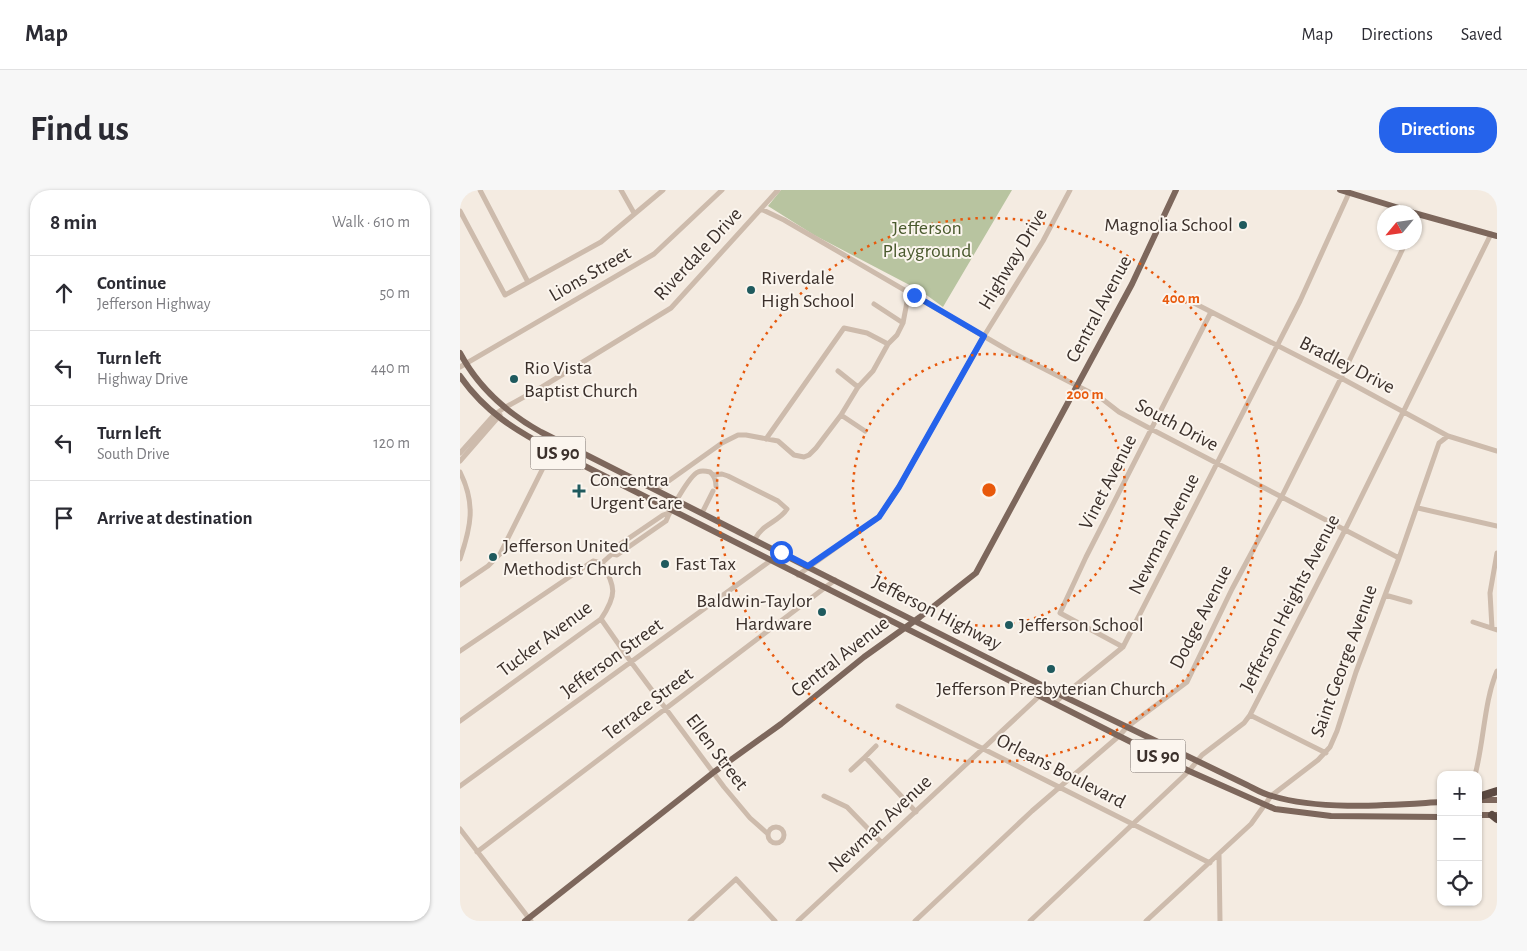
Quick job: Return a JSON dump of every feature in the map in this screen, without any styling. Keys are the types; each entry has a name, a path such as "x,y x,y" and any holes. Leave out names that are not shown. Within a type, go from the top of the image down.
{"highway":[{"path":"1482,797 1497,791"}],"main road":[{"name":"Central Avenue","path":"528,920 714,772 782,724 976,573 1132,284 1176,190"},
{"path":"1340,190 1387,205"},
{"path":"1422,216 1494,235"},
{"name":"Jefferson Highway","path":"460,352 463,365 504,408 521,421 1197,762 1271,796 1307,802 1379,806 1437,802"},
{"name":"Jefferson Highway","path":"460,376 470,390 496,416 519,432 670,512 770,560 1189,771 1275,809 1306,814 1437,817"},
{"path":"1482,798 1497,800"},
{"path":"1379,806 1379,817"},
{"path":"1482,815 1495,816"}],"street":[{"path":"480,190 528,282"},
{"path":"621,190 634,214"},
{"path":"460,211 505,295 601,242 663,190"},
{"name":"Lions Street","path":"463,365 654,254 722,190"},
{"name":"Riverdale Drive","path":"504,408 542,387 671,308 778,190"},
{"name":"Highway Drive","path":"798,574 879,517 899,487 984,336 1043,240 1070,190"},
{"name":"Newman Avenue","path":"1054,703 1123,647 1300,300 1350,193"},
{"name":"South Drive","path":"761,209 784,220 984,336 1101,398 1119,412 1399,558"},
{"name":"Jefferson Heights Avenue","path":"1030,921 1189,771 1202,755 1244,723 1250,715 1494,235"},
{"name":"Dodge Avenue","path":"915,921 1127,728 1187,682 1232,589 1342,378 1402,250"},
{"path":"656,490 722,443 738,435 778,441 794,455 804,457 816,448 841,415 858,387 873,371 888,344 897,335 903,323 907,302 912,294"},
{"name":"Bradley Drive","path":"1186,299 1342,378 1448,436 1497,451"},
{"path":"874,304 903,323"},
{"name":"Vinet Avenue","path":"1123,647 1060,613 1211,312"},
{"path":"766,439 844,328 867,333 888,344"},
{"path":"838,371 858,387"},
{"path":"460,453 504,408"},
{"path":"841,415 865,431"},
{"path":"460,462 496,416"},
{"name":"Saint George Avenue","path":"1146,921 1251,824 1271,796 1326,753 1337,731 1356,672 1418,508 1439,443 1448,436"},
{"path":"460,584 488,566 500,554 557,440"},
{"path":"460,651 592,561 602,563 612,554 613,549 670,512 692,477 699,471 704,470 713,476 722,474 742,482 778,501 787,509 759,530 754,539"},
{"path":"460,472 470,499 471,513 469,531 460,560"},
{"path":"702,513 714,489 713,476"},
{"path":"1418,508 1497,526"},
{"name":"Jefferson Street","path":"460,786 781,552"},
{"path":"1473,622 1495,629 1490,593 1497,554"},
{"name":"Tucker Avenue","path":"460,721 601,619 612,604 613,596 610,577 602,563"},
{"name":"Terrace Street","path":"477,852 826,589 835,580"},
{"path":"1385,595 1410,602"},
{"name":"Ellen Street","path":"601,619 666,710 740,806 768,834"},
{"path":"1476,771 1489,701 1497,671"},
{"name":"Newman Avenue","path":"802,920 881,842 916,812 1048,688"},
{"name":"Orleans Boulevard","path":"898,706 1210,863"},
{"path":"1250,715 1326,753"},
{"path":"851,770 876,746"},
{"path":"865,757 916,812"},
{"path":"824,796 847,806 881,842"},
{"path":"460,829 528,920"},
{"path":"1220,854 1220,921"},
{"path":"690,921 736,879 775,921"}],"green space":[{"name":"Jefferson Playground","path":"781,190 1012,190 943,307 921,291 814,235 768,206"}],"place":[{"name":"Magnolia School","path":"1243,225"},
{"name":"Riverdale High School","path":"751,290"},
{"name":"Rio Vista Baptist Church","path":"514,379"},
{"name":"Concentra Urgent Care","path":"579,491"},
{"name":"Jefferson United Methodist Church","path":"493,557"},
{"name":"Fast Tax","path":"665,564"},
{"name":"Baldwin-Taylor Hardware","path":"822,612"},
{"name":"Jefferson School","path":"1009,625"},
{"name":"Jefferson Presbyterian Church","path":"1051,669"}],"route":[{"path":"781,552 808,566 877,520 899,487 984,336 914,295"}]}
